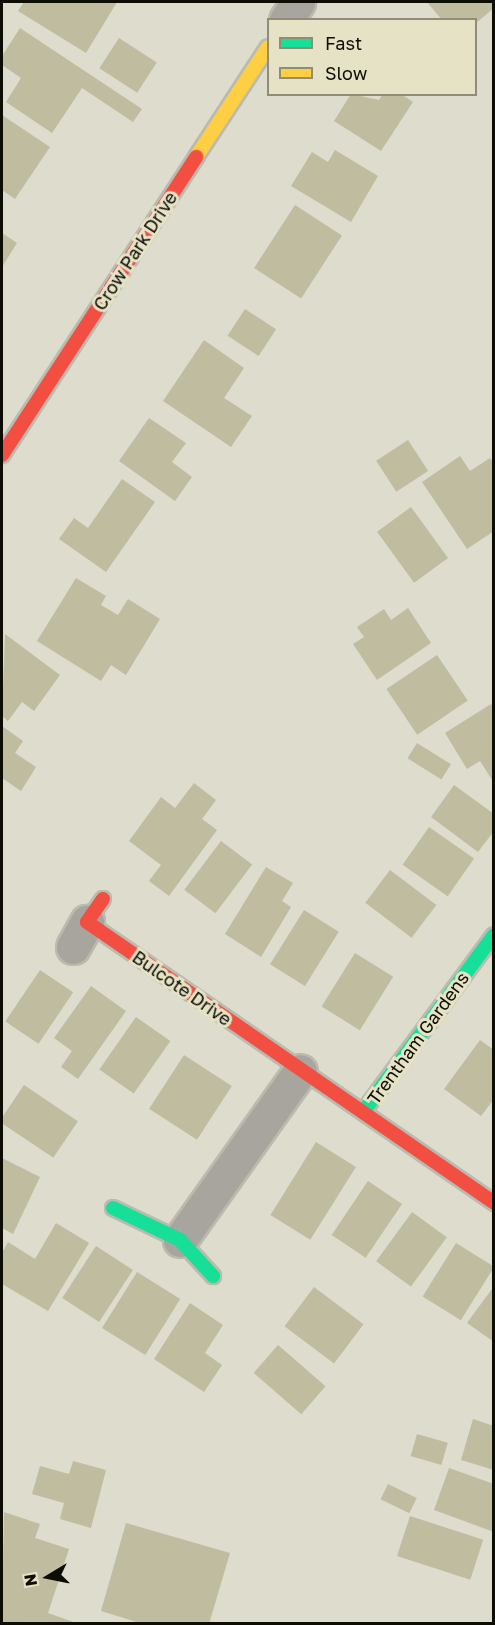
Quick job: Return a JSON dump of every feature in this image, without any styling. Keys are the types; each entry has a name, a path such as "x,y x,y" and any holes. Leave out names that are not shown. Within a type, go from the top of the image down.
{"street":[{"path":"287,18 298,2"},
{"name":"Crow Park Drive","path":"2,455 267,49"},
{"name":"Bulcote Drive","path":"88,923 494,1203"},
{"name":"Trentham Gardens","path":"363,1112 494,935"},
{"path":"180,1240 300,1071"},
{"path":"113,1208 180,1240 213,1276"}],"building":[{"path":"24,2 117,2 86,53 18,11"},
{"path":"427,2 494,2 494,8 477,22 477,18 440,18"},
{"path":"20,28 142,109 133,122 82,88 52,133 6,102 21,78 2,65 2,56"},
{"path":"119,38 157,63 137,93 99,68"},
{"path":"350,96 379,100 382,96 404,96 413,102 381,151 334,121"},
{"path":"2,115 50,147 15,199 2,190"},
{"path":"335,150 378,176 351,222 291,186 312,152 328,162"},
{"path":"295,205 342,235 301,298 254,268"},
{"path":"2,233 17,243 2,267"},
{"path":"245,309 276,329 259,356 228,336"},
{"path":"204,340 244,368 224,398 252,416 231,447 163,401"},
{"path":"149,418 186,443 172,462 192,477 175,501 119,461"},
{"path":"408,440 428,471 396,492 376,461"},
{"path":"460,456 470,471 490,458 494,463 494,531 467,549 422,482"},
{"path":"122,479 155,502 106,572 59,539 74,518 88,528"},
{"path":"411,507 448,558 414,583 377,532"},
{"path":"76,578 106,596 101,605 118,615 128,599 160,619 126,675 111,665 101,681 37,641"},
{"path":"408,608 431,643 377,680 353,644 364,637 357,627 384,609 391,620"},
{"path":"5,634 60,675 34,711 22,702 8,721 2,716"},
{"path":"437,655 468,701 417,735 386,689"},
{"path":"491,704 494,708 494,783 480,761 467,769 445,733"},
{"path":"2,726 23,741 15,753 36,767 21,791 2,778"},
{"path":"417,743 451,764 441,779 407,758"},
{"path":"194,783 216,800 202,819 217,830 169,896 149,881 161,865 129,841 161,797 175,808"},
{"path":"454,785 494,814 494,831 478,852 431,817"},
{"path":"429,827 474,859 448,896 403,865"},
{"path":"221,841 252,864 215,913 184,890"},
{"path":"266,867 293,883 282,901 291,907 261,957 225,934"},
{"path":"390,870 436,905 412,938 365,903"},
{"path":"304,910 339,932 305,986 270,964"},
{"path":"355,953 393,977 360,1030 322,1006"},
{"path":"40,970 73,992 38,1044 5,1021"},
{"path":"91,986 126,1011 78,1079 61,1067 72,1051 54,1038"},
{"path":"136,1017 170,1041 134,1094 99,1069"},
{"path":"480,1040 494,1050 494,1099 481,1116 444,1089"},
{"path":"184,1055 232,1086 197,1140 149,1109"},
{"path":"24,1085 78,1121 53,1158 2,1123 2,1118"},
{"path":"316,1142 356,1167 310,1240 270,1215"},
{"path":"2,1158 40,1177 13,1234 2,1228"},
{"path":"368,1181 402,1204 366,1258 332,1235"},
{"path":"412,1212 447,1237 411,1287 376,1261"},
{"path":"56,1223 89,1243 48,1311 2,1284 2,1253 8,1242 35,1259"},
{"path":"456,1243 494,1267 461,1320 423,1296"},
{"path":"96,1246 133,1270 99,1322 62,1298"},
{"path":"137,1272 180,1299 145,1355 102,1328"},
{"path":"494,1286 494,1342 467,1323"},
{"path":"314,1287 364,1324 334,1363 285,1326"},
{"path":"190,1303 223,1325 205,1353 222,1365 204,1392 154,1359"},
{"path":"278,1345 326,1386 301,1414 254,1373"},
{"path":"473,1419 494,1426 494,1470 461,1460"},
{"path":"417,1434 448,1443 441,1465 411,1456"},
{"path":"73,1461 106,1470 91,1528 60,1519 64,1503 32,1494 40,1466 69,1474"},
{"path":"449,1468 494,1484 494,1532 434,1510"},
{"path":"388,1484 417,1498 409,1513 381,1499"},
{"path":"4,1512 40,1524 35,1538 69,1549 48,1613 79,1624 2,1624"},
{"path":"410,1516 483,1540 470,1580 397,1556"},
{"path":"126,1523 230,1553 209,1624 143,1624 101,1611"}],"traffic: fast":[{"path":"363,1112 494,935"},
{"path":"113,1208 180,1240 213,1276"}],"traffic: slow":[{"path":"196,157 267,49"}],"traffic: jam":[{"path":"2,455 196,157"},
{"path":"103,899 87,922 494,1203"}]}
